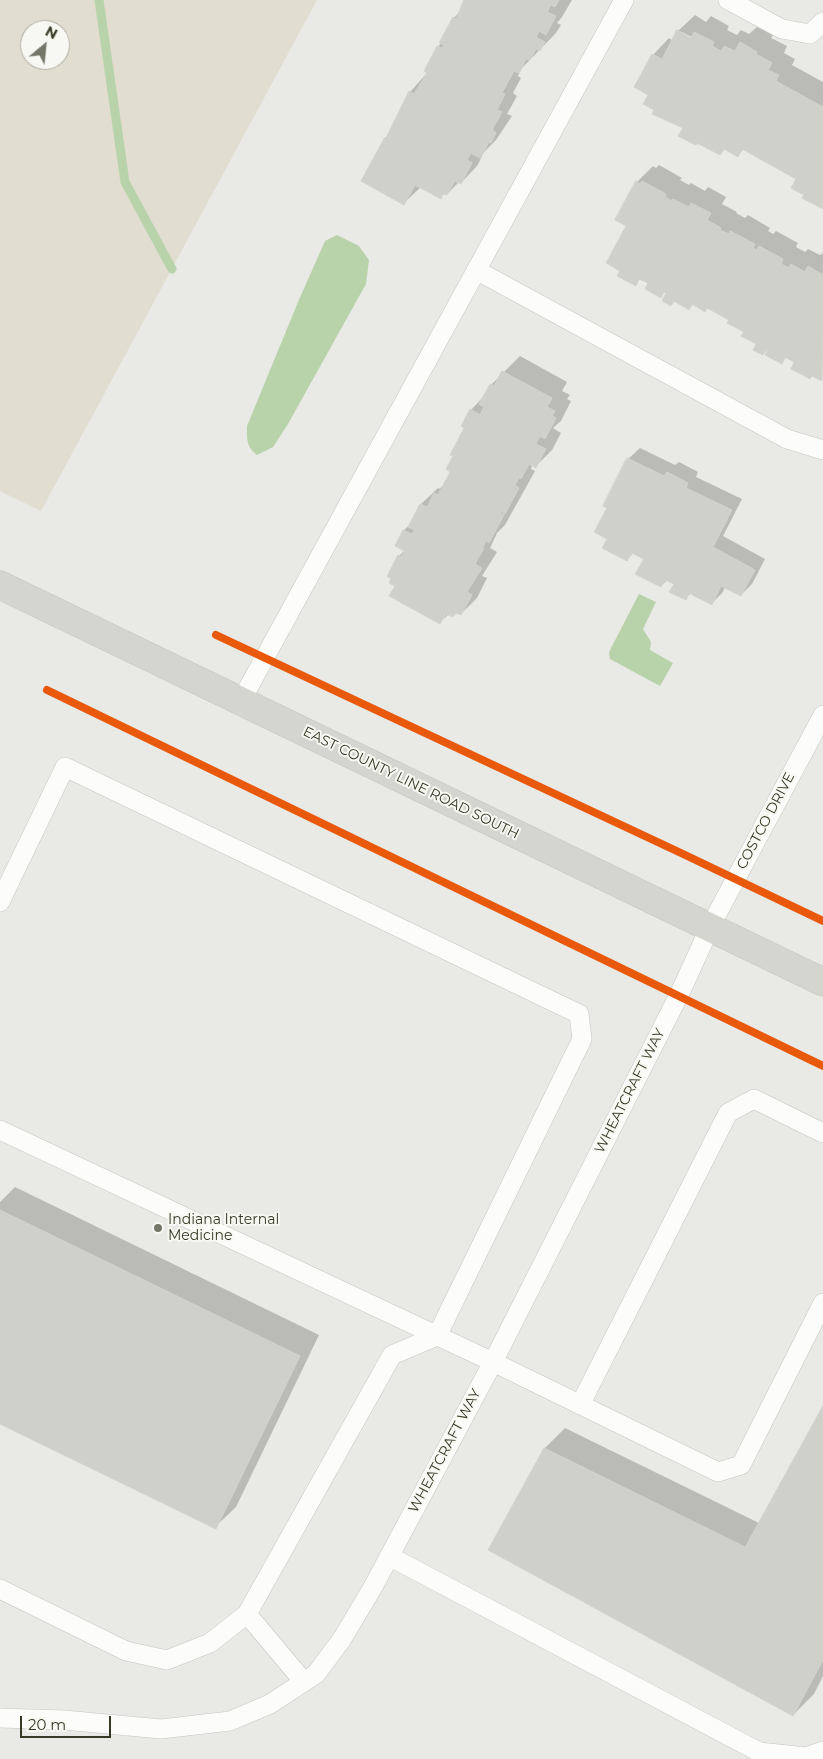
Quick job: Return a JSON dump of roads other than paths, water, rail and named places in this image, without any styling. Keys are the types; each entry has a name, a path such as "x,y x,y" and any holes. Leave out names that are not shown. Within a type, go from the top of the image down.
{"main road":[{"name":"EAST COUNTY LINE ROAD SOUTH","path":"0,585 823,982"}],"lane":[{"path":"240,701 624,0"},
{"path":"728,0 782,29 819,33"},
{"path":"476,270 787,439 823,450"},
{"name":"COSTCO DRIVE","path":"710,927 823,715"},
{"path":"0,902 65,767 579,1014 582,1039 437,1336 392,1355 247,1614 210,1643 167,1660 126,1651 0,1589"},
{"name":"WHEATCRAFT WAY","path":"0,1718 64,1720 161,1729 230,1721 270,1704 316,1674 342,1638 389,1556 493,1362 679,996 710,927"},
{"path":"580,1405 728,1113 754,1099 823,1133"},
{"path":"0,1130 493,1362 718,1472 741,1465 823,1303"},
{"path":"389,1556 759,1752 806,1757 823,1751"},
{"path":"247,1614 304,1682"}],"waterway":[{"path":"99,0 125,182 172,269"}],"place":[{"name":"Indiana Internal Medicine","path":"158,1228"}]}
